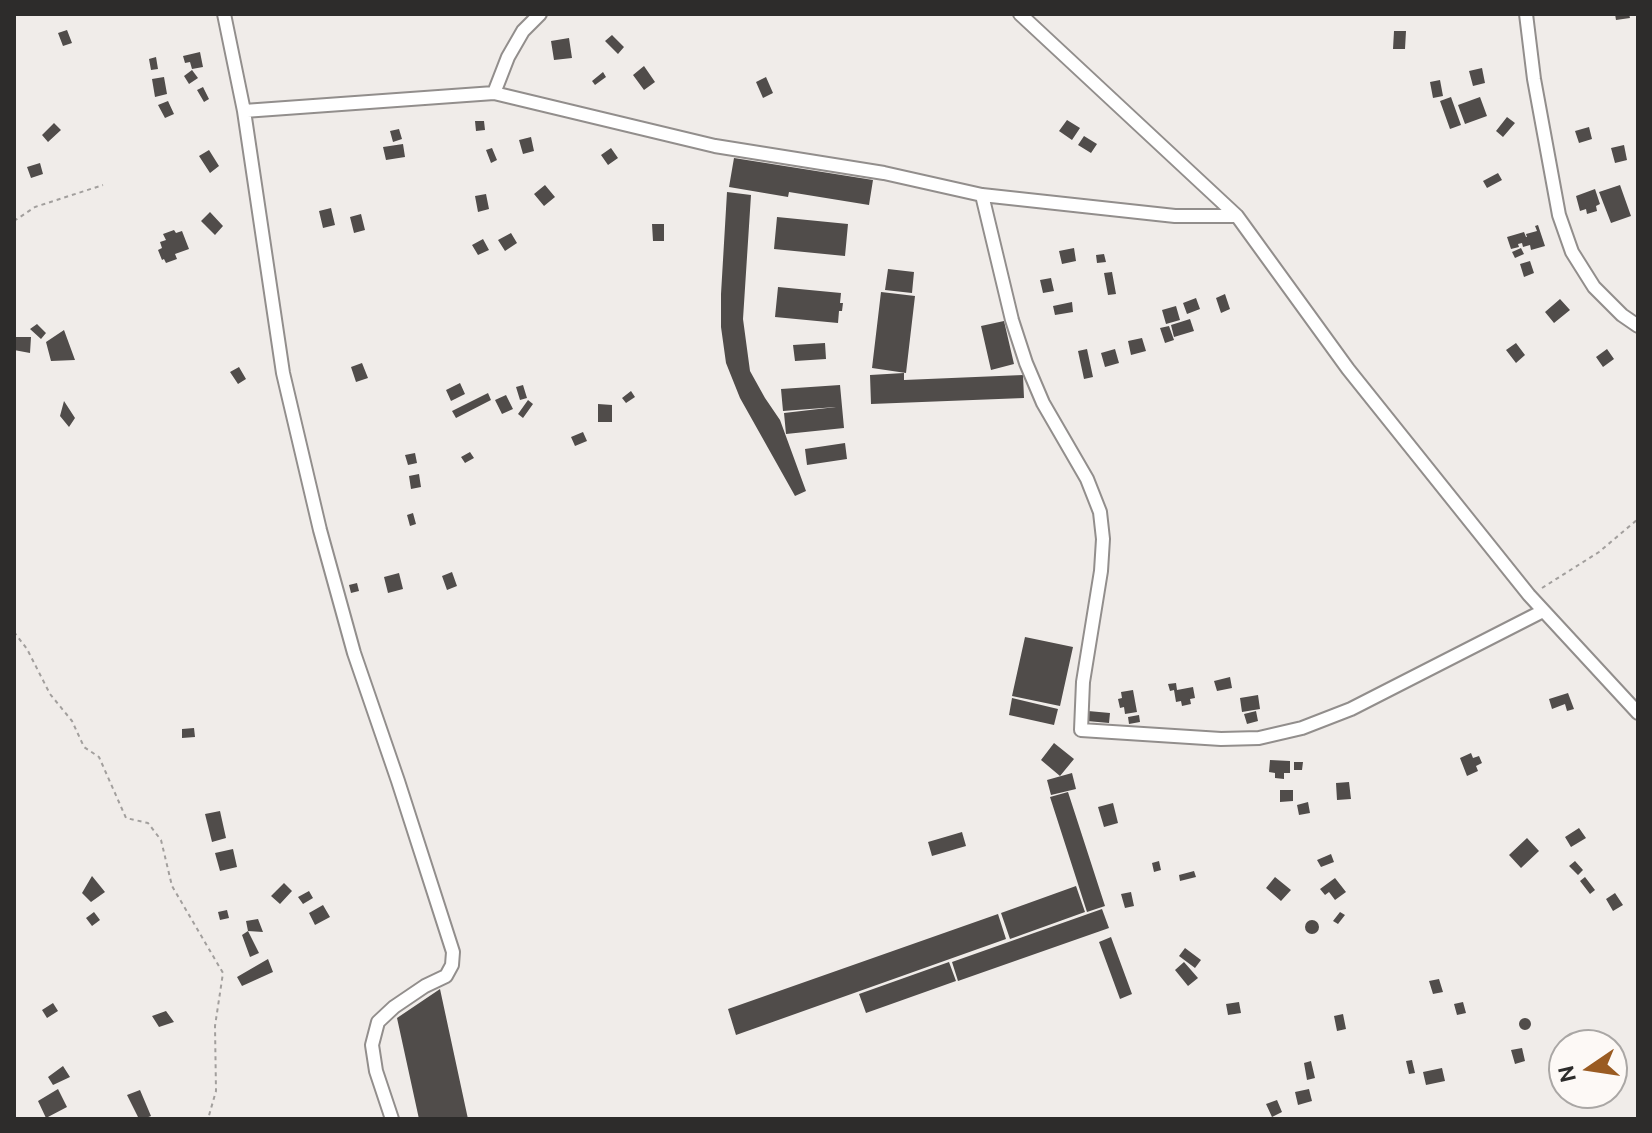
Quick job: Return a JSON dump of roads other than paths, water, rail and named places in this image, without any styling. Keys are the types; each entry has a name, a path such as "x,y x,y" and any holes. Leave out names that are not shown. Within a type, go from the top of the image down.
{"street":[{"path":"224,14 244,111 283,373 320,530 354,653 453,952 452,965 446,976 425,986 378,1022 372,1045 376,1071 392,1119"},
{"path":"494,93 508,57 523,31 540,14"},
{"path":"1020,14 1237,216 1348,369 1529,595 1638,713"},
{"path":"1526,14 1537,94 1563,227 1572,252 1594,287 1638,326"},
{"path":"244,111 494,93 715,146 884,173 982,195 1175,216 1237,216"},
{"path":"982,195 1012,320 1026,363 1043,403 1087,479 1100,512 1103,539 1101,571 1083,682 1081,730 1221,739 1259,738 1302,728 1351,709 1543,611"}]}
